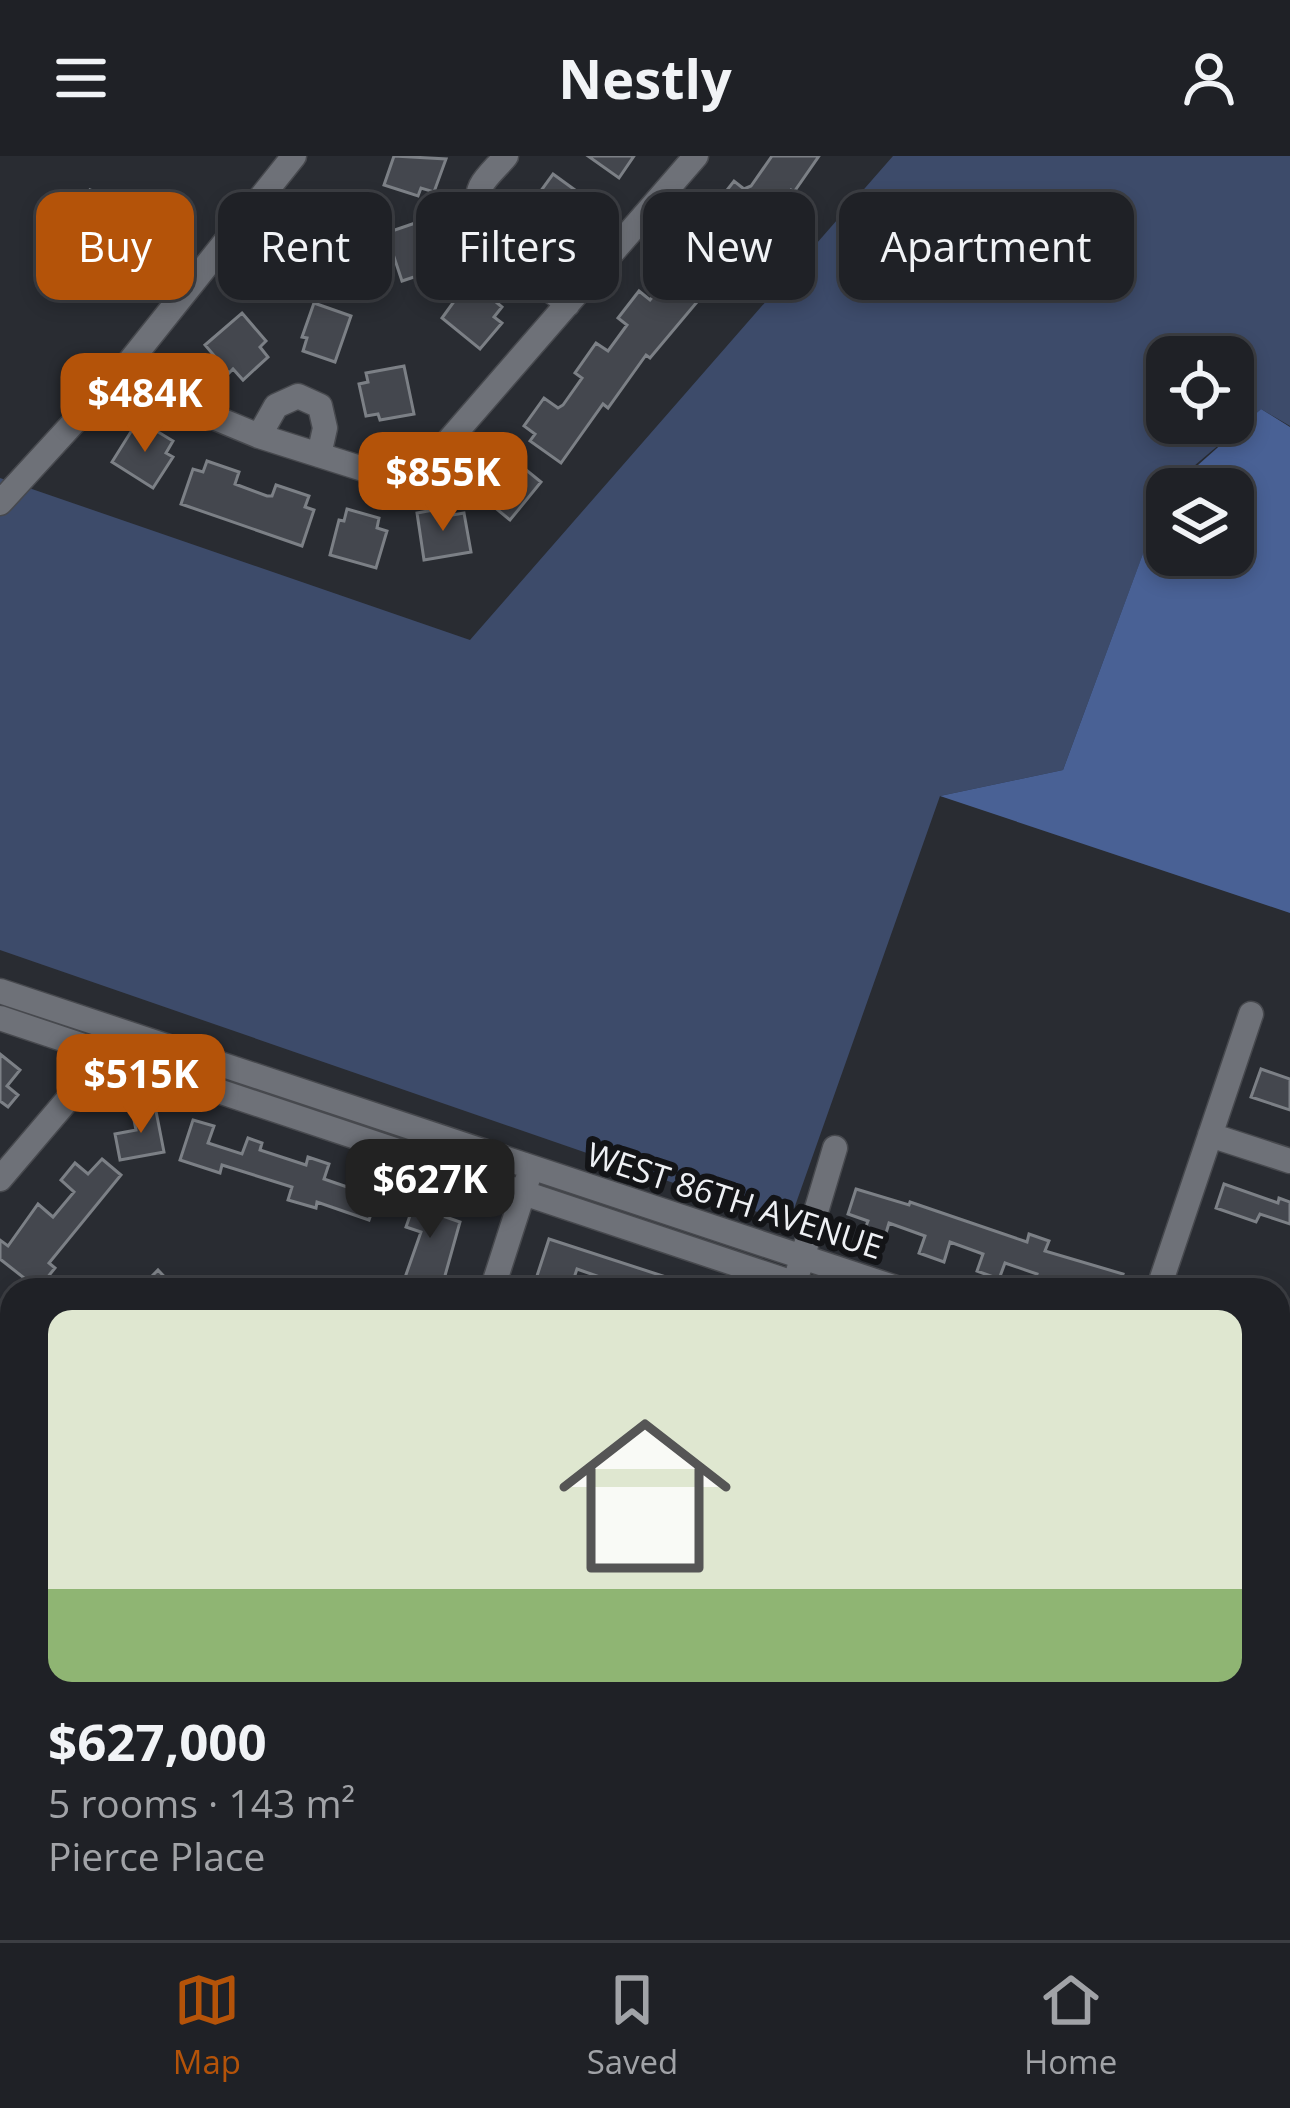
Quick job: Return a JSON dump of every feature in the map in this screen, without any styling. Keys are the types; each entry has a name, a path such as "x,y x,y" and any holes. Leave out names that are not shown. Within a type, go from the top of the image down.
{"street":[{"path":"0,503 131,360 294,156"},
{"path":"506,156 482,185 477,205 480,222 489,238 568,304"},
{"path":"131,360 201,412 259,436 379,474 404,470 438,454 696,156"},
{"path":"259,436 276,406 298,396 320,406 325,428 320,455"},
{"name":"WEST 86TH AVENUE","path":"0,991 866,1278"},
{"path":"1162,1278 1251,1014"},
{"name":"WEST 86TH AVENUE","path":"0,1018 771,1278"},
{"path":"0,1179 125,1033"},
{"path":"1210,1135 1290,1161"},
{"path":"801,1278 802,1257 835,1148"},
{"path":"496,1278 532,1167"}],"shaded area":[{"path":"893,156 1290,156 1290,426 1261,409 1254,415 1254,336 1146,336 1146,444 1220,444 1192,468 1146,468 1146,546 1063,770 940,796 789,1223 0,950 0,478 470,640 767,300 815,300 815,245 839,218 839,300 1134,300 1134,192 862,192"},
{"path":"1261,409 1290,427 1290,913 940,796 1063,770 1146,545 1146,576 1254,576 1254,468 1195,468 1222,444 1254,444 1254,415"}],"building":[{"path":"394,156 446,159 434,192 421,188 416,195 384,185"},
{"path":"588,156 634,156 619,178"},
{"path":"772,156 819,156 794,192 725,192 734,181 744,189"},
{"path":"553,174 578,192 540,192"},
{"path":"416,223 416,276 402,281 392,251 392,231"},
{"path":"639,291 643,300 699,300 650,358 646,355 608,408 603,404 561,463 530,441 535,434 524,426 544,398 558,408 563,405 582,378 575,373 596,343 608,351 627,325 618,318"},
{"path":"455,300 494,300 502,307 494,317 502,323 480,349 442,318"},
{"path":"314,303 351,316 335,362 303,351 307,338 302,337"},
{"path":"242,313 266,341 260,347 268,357 243,380 233,369 229,373 205,345"},
{"path":"404,366 414,414 380,420 378,414 366,416 359,384 368,382 366,373"},
{"path":"145,424 173,441 166,453 173,457 153,488 112,462 132,430 138,434"},
{"path":"497,455 509,465 514,460 541,482 510,520 482,497 487,490 475,481"},
{"path":"207,461 239,472 235,484 267,496 272,496 276,485 309,496 305,507 314,510 302,546 181,504 193,469 203,472"},
{"path":"450,507 452,515 464,513 471,552 424,560 417,513"},
{"path":"347,509 379,518 377,528 387,531 376,568 330,555 339,520 344,521"},
{"path":"0,1054 20,1070 7,1086 18,1095 8,1107 0,1101"},
{"path":"1261,1069 1290,1079 1290,1110 1251,1097"},
{"path":"155,1106 164,1152 120,1160 115,1134 136,1130 132,1110"},
{"path":"193,1120 214,1126 208,1143 242,1154 248,1138 262,1143 260,1150 306,1165 308,1157 329,1164 324,1179 356,1190 361,1175 382,1182 369,1220 317,1202 316,1208 288,1200 292,1187 222,1165 220,1173 180,1160"},
{"path":"102,1159 121,1175 49,1263 55,1268 47,1278 24,1278 0,1259 0,1240 8,1246 38,1204 53,1217 74,1192 61,1180 75,1163 88,1174"},
{"path":"1224,1184 1278,1203 1279,1198 1290,1202 1290,1224 1260,1214 1256,1222 1216,1208"},
{"path":"420,1187 447,1196 440,1215 460,1222 444,1278 405,1278 421,1232 406,1227"},
{"path":"856,1189 1027,1242 1029,1234 1049,1241 1045,1251 1123,1274 1122,1278 1036,1278 1037,1274 1005,1263 996,1278 977,1271 983,1254 950,1242 944,1262 919,1253 925,1236 889,1223 884,1240 863,1234 868,1221 848,1214"},
{"path":"549,1239 669,1278 603,1278 577,1269 574,1278 536,1278"}]}
